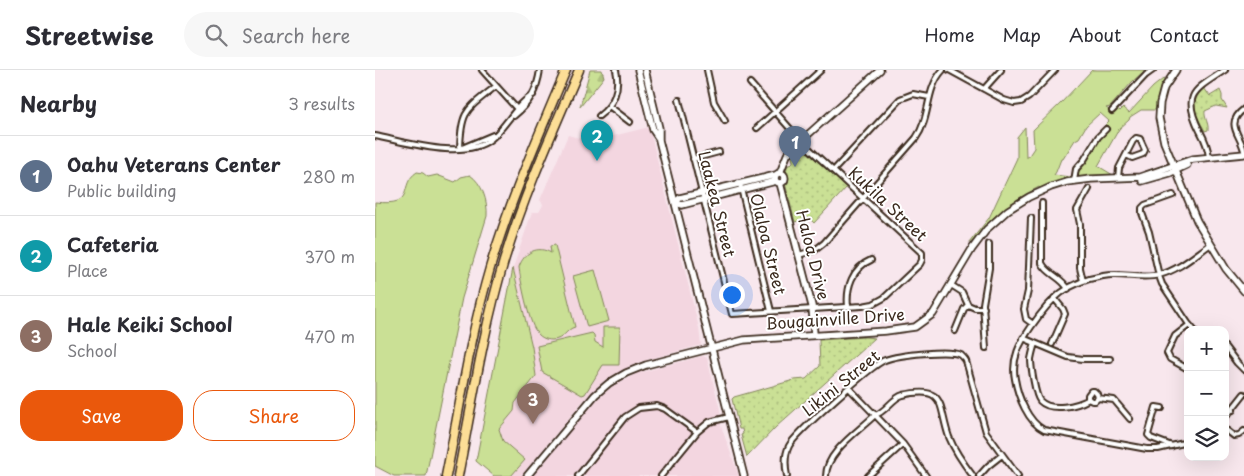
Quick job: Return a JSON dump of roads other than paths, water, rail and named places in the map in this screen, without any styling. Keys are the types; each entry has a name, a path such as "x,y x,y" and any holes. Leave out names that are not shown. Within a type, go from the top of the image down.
{"highway":[{"path":"447,476 474,334 490,270 515,196 566,70"},
{"path":"458,476 481,356 504,262 528,192 579,70"}],"street":[{"path":"482,70 517,110"},
{"path":"375,136 455,150 480,142 497,132 526,106 533,95 540,70"},
{"path":"599,116 609,106 617,92 618,78 616,70"},
{"path":"638,70 653,130 659,140"},
{"path":"645,70 659,128 659,140 744,476"},
{"path":"707,70 714,102 725,120"},
{"path":"757,128 821,70"},
{"path":"675,203 680,198 703,196 778,178 787,155 880,70"},
{"path":"799,255 815,250 821,245 918,135 923,124 935,80 943,70"},
{"path":"949,70 1009,102 1021,102 1029,97 1055,70"},
{"path":"984,89 1001,70"},
{"path":"1111,111 1153,70"},
{"path":"1175,70 1164,88 1159,118 1171,164 1175,168 1197,221 1226,268 1244,291"},
{"path":"1209,157 1207,146 1192,116 1190,104 1197,89 1225,70"},
{"name":"Kukila Street","path":"732,314 848,307 879,302 913,271 922,260 923,255 920,250 801,141 750,82"},
{"path":"460,149 464,115 469,108 496,86"},
{"path":"834,170 900,99 913,94 929,97"},
{"path":"508,121 533,95"},
{"name":"Laakea Street","path":"679,100 732,314"},
{"path":"609,106 630,122"},
{"path":"1116,107 1120,111"},
{"path":"1244,109 1238,114 1235,123 1235,133 1242,143 1244,152"},
{"path":"1074,181 1076,169 1085,160 1098,137 1106,129"},
{"path":"1121,179 1119,168 1134,139 1140,139 1145,150 1143,154 1132,158 1126,155"},
{"path":"693,159 719,152"},
{"name":"Bougainville Drive","path":"527,476 587,403 602,388 626,373 646,365 744,340 901,330 921,324 933,314 977,241 1000,217 1022,200 1051,187 1074,181 1121,179 1140,181 1197,159 1244,152"},
{"name":"Haloa Drive","path":"778,178 812,309 814,335"},
{"name":"Olaloa Street","path":"741,187 771,311"},
{"path":"1083,281 1080,268 1080,221 1077,212 1078,206 1089,189"},
{"path":"1173,195 1145,205 1142,209 1162,284 1189,325"},
{"path":"1041,203 1043,214 1042,262 1047,270 1062,280 1067,289"},
{"path":"1031,218 1029,291 1023,309 1026,318 1033,324"},
{"path":"986,348 984,308 989,268 989,244"},
{"path":"1184,443 1159,449 1136,448 1050,432 1039,427 1031,419 1024,406 1015,380 1014,361 1017,349 1023,338 1046,305 1067,289 1083,281 1106,275 1159,276 1175,269 1211,244"},
{"path":"848,307 848,287 863,265 871,260"},
{"path":"951,285 961,291 968,305 975,308 984,308"},
{"path":"1052,344 1065,315 1054,298"},
{"path":"955,331 964,309 968,305"},
{"path":"1184,329 1175,336 1167,353 1169,358 1184,367"},
{"path":"1023,338 1075,358 1110,359"},
{"path":"1035,344 1031,364 1040,401 1046,404 1064,406 1089,399"},
{"path":"1229,352 1244,370"},
{"name":"Likini Street","path":"787,476 785,460 790,444 849,388 883,360 903,355 949,353 961,355 966,361 986,432 1018,476"},
{"path":"849,388 903,444 926,476"},
{"path":"1089,399 1088,394 1092,391 1097,393 1098,398"},
{"path":"826,476 827,467 832,456 875,415 880,414 900,396 925,392 934,395 940,402 948,434 957,456 973,476"},
{"path":"1227,416 1244,394"},
{"path":"1089,399 1093,402 1098,398 1114,400 1130,419"},
{"path":"1150,405 1162,408"},
{"path":"577,476 625,417 639,408 657,406 665,409 697,432"},
{"path":"1156,407 1149,436 1172,446"},
{"path":"1229,408 1233,410"},
{"path":"661,476 697,432 709,422 729,416"},
{"path":"1229,432 1235,436 1244,431"},
{"path":"869,476 903,444"},
{"path":"979,476 988,466 1002,456"}],"place":[{"name":"Cafeteria","path":"597,161"},
{"name":"Oahu Veterans Center","path":"795,167"},
{"name":"Hale Keiki School","path":"533,424"}]}
